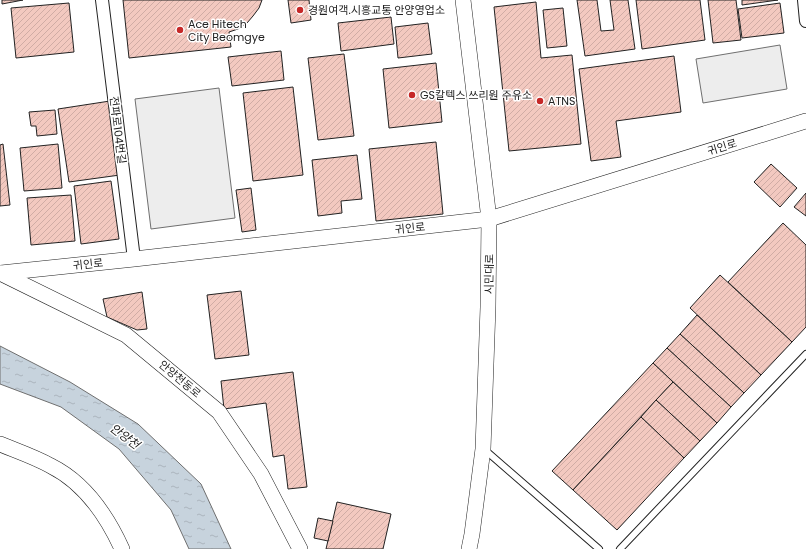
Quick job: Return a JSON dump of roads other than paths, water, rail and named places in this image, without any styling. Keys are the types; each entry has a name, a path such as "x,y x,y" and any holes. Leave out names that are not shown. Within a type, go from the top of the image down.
{"street":[{"name":"전파로104번길","path":"102,0 134,259"},
{"name":"시민대로","path":"463,0 490,219 483,449 469,549"},
{"path":"804,0 806,21"},
{"name":"귀인로","path":"0,273 490,219 806,121"},
{"name":"안양천동로","path":"0,273 126,335 219,412 261,474 300,549"},
{"path":"0,444 52,466 76,482 97,505 115,533 122,549"}],"lane":[{"path":"620,549 806,354"},
{"path":"483,449 599,549"}],"water":[{"name":"안양천","path":"0,346 70,382 138,424 201,484 231,549 189,549 171,510 119,449 61,407 0,384"}],"place":[{"name":"경원여객.시흥교통 안양영업소","path":"300,10"},
{"name":"Ace Hitech City Beomgye","path":"180,30"},
{"name":"GS칼텍스 쓰리원 주유소","path":"412,95"},
{"name":"ATNS","path":"540,101"}]}
